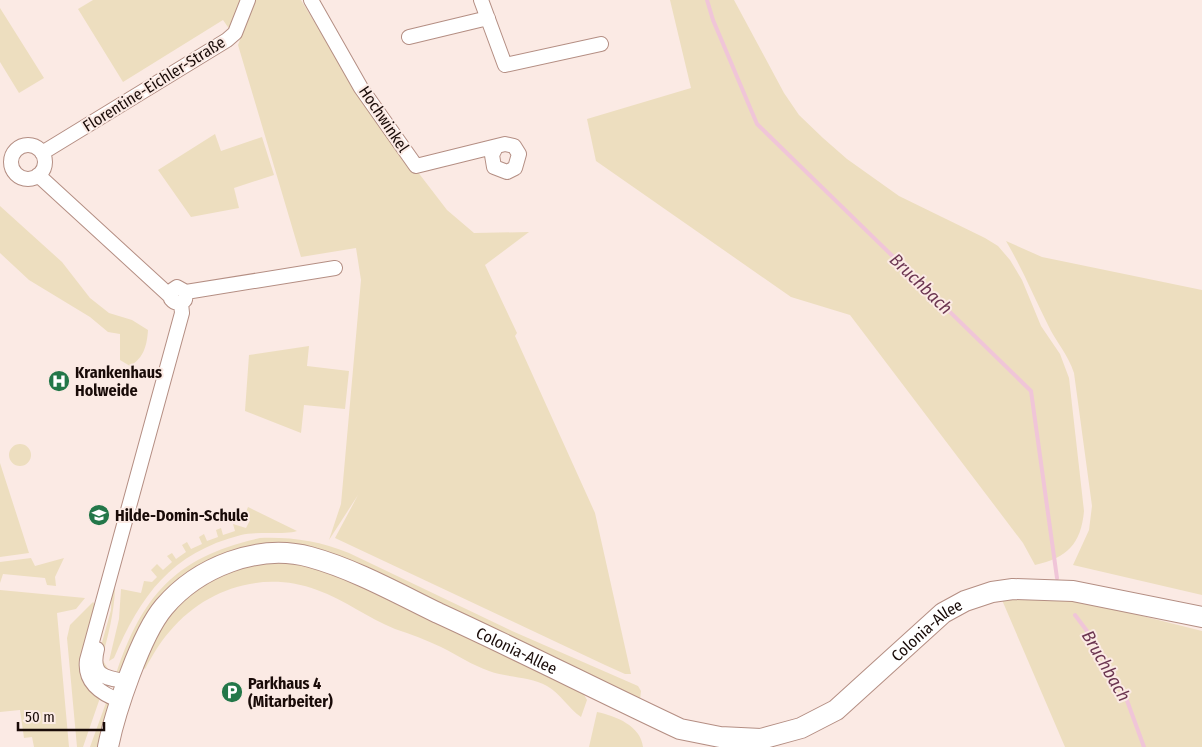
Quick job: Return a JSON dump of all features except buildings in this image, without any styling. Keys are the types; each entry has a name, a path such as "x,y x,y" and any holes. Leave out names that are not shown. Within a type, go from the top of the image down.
{"main road":[{"name":"Colonia-Allee","path":"108,747 121,701 145,640 163,608 181,590 198,577 234,559 291,554 309,557 365,579 680,729 720,737 761,739 801,728 836,710 943,613 965,601 992,592 1013,589 1073,591 1202,617"}],"street":[{"name":"Florentine-Eichler-Straße","path":"42,153 226,40 235,33 248,0"},
{"name":"Hochwinkel","path":"312,0 361,88 416,166 496,147"},
{"path":"482,0 505,65 601,44"},
{"path":"409,37 488,18"},
{"path":"33,146 42,153 44,162 38,175 24,178 6,169 17,148 33,146"},
{"path":"38,175 179,297 182,313 87,660 87,676 94,685 106,695 121,701"},
{"path":"179,297 335,268"},
{"path":"97,623 95,667 106,678 129,682"}],"shaded area":[{"path":"93,0 242,0 230,30 223,20 123,82 78,9"},
{"path":"254,0 301,0 361,98 447,210 474,233 529,232 485,265 517,333 515,336 595,513 631,674 625,674 605,665 335,538 358,495 329,540 341,504 361,280 356,248 301,257 238,45"},
{"path":"670,0 734,0 784,93 799,115 823,138 847,159 899,196 985,238 998,246 1010,260 1022,280 1041,326 1060,354 1069,378 1084,511 1080,532 1076,541 1064,554 1035,565 1023,543 850,315 791,297 596,161 587,119 691,88"},
{"path":"0,8 44,78 19,93 0,62"},
{"path":"215,134 221,151 262,137 274,175 234,188 239,208 191,217 158,170"},
{"path":"0,206 62,262 90,298 109,313 132,320 148,330 144,351 135,363 130,366 120,360 120,334 108,332 90,317 29,280 0,253"},
{"path":"1006,241 1042,257 1202,290 1202,595 1073,565 1089,530 1092,506 1074,373 1069,360 1051,331"},
{"path":"309,346 307,366 349,371 345,409 304,405 301,433 245,411 249,355"},
{"path":"20,444 28,447 31,455 28,463 20,466 12,463 9,455 12,447"},
{"path":"0,463 29,553 0,557"},
{"path":"248,507 297,531 241,535 195,553 177,565 148,596 124,635 114,658 109,661 119,619 121,589 141,593 144,581 152,582 157,577 151,570 157,564 163,570 172,562 167,556 172,553 176,559 186,552 182,545 187,542 191,549 202,544 199,537 204,534 207,541 218,537 216,530 221,528 223,535 235,531 233,524 246,528 250,520 244,517"},
{"path":"260,538 283,538 305,541 327,545 349,553 512,631 638,686 641,691 640,700 328,554 198,568 121,673 116,674 126,646 138,622 151,601 167,583 185,568 206,556 231,546"},
{"path":"31,558 35,566 64,558 55,577 56,586 47,585 45,578 3,574 0,583 0,562"},
{"path":"263,561 316,565 581,689 587,700 581,717 547,686 526,679 489,671 435,644 385,625 327,594 297,584 257,583 237,587 218,594 184,616 166,635 145,669 141,667 154,636 181,600 216,575"},
{"path":"112,587 115,589 113,607 102,659 101,646 111,610"},
{"path":"0,590 85,598 76,609 57,613 69,747 34,747 32,737 24,738 20,710 0,712"},
{"path":"1030,596 1067,597 1202,631 1202,747 1065,747 1002,600"},
{"path":"93,602 96,605 101,695 83,747 77,747 67,638 70,625"},
{"path":"102,659 108,669 105,672 103,671"},
{"path":"107,700 111,708 100,747 90,747"},
{"path":"597,712 619,719 633,728 638,733 643,747 589,747"}],"waterway":[{"name":"Bruchbach","path":"707,0 713,20 757,124 1031,391 1057,578"},
{"name":"Bruchbach","path":"1075,615 1093,639 1125,695 1144,747"}],"place":[{"name":"Krankenhaus Holweide","path":"59,381"},
{"name":"Hilde-Domin-Schule","path":"99,515"},
{"name":"Parkhaus 4 (Mitarbeiter)","path":"232,692"}]}
